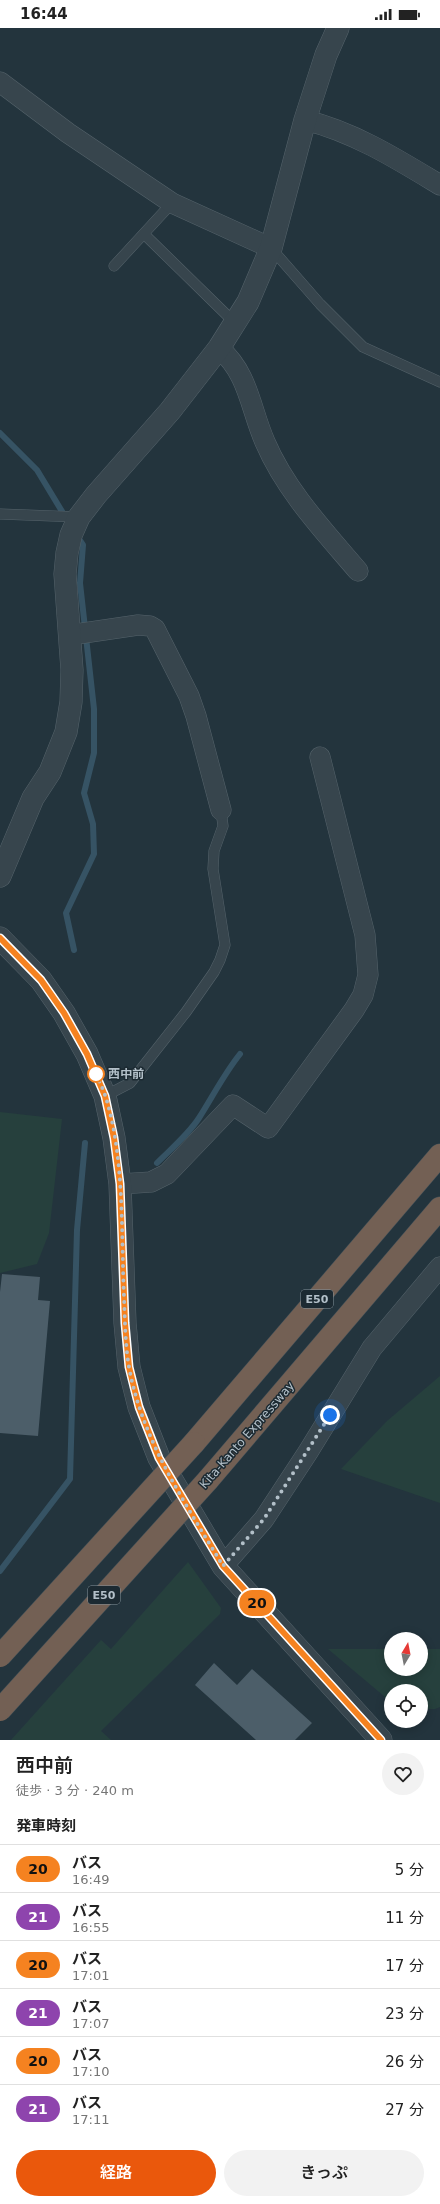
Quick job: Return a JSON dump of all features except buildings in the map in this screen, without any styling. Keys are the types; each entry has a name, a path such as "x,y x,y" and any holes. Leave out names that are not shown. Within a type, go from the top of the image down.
{"highway":[{"name":"E50","path":"0,1656 194,1443 440,1155"},
{"name":"Kita-Kanto Expressway","path":"0,1710 208,1480 440,1208"}],"street":[{"path":"0,876 33,798 50,772 66,732 71,702 70,635 66,574 67,553 71,536 79,517 96,495 170,411 219,348 236,323 259,279 271,248 305,120 326,55 338,28"},
{"path":"0,82 68,133 172,202 271,248"},
{"path":"305,120 324,125 352,136 387,153 440,185"},
{"path":"219,348 230,358 248,390 265,442 281,472 304,507 358,571"},
{"path":"70,635 138,625 150,626 155,629 189,696 196,716 221,810"},
{"path":"120,1184 151,1182 166,1174 233,1106 268,1128 354,1010 363,995 368,975 366,935 320,757"},
{"path":"0,938 41,980 64,1013 87,1054 105,1096 114,1138 120,1184 125,1323 129,1367 139,1407 159,1458 223,1566 380,1740"},
{"path":"223,1566 264,1519 308,1452 372,1348 440,1268"}],"lane":[{"path":"114,266 172,202"},
{"path":"144,234 236,323"},
{"path":"271,248 320,304 363,346 440,382"},
{"path":"0,514 79,517"},
{"path":"105,1096 130,1083 186,1012 214,972 220,960 225,946 213,869 214,851 224,826 221,810"}],"green space":[{"path":"0,1112 62,1119 49,1233 37,1264 0,1273"},
{"path":"440,1376 440,1503 341,1469 387,1421"},
{"path":"188,1562 221,1608 220,1614 101,1731 111,1740 11,1740 101,1640 111,1649"},
{"path":"328,1649 384,1649 384,1676 428,1676 428,1649 440,1649 440,1707 428,1709 428,1684 384,1684 384,1696"}],"waterway":[{"path":"0,433 37,470 66,518"},
{"path":"74,950 66,913 94,854 93,824 84,793 94,753 94,709 80,583 83,545 77,536"},
{"path":"157,1163 185,1136 195,1124 240,1054"},
{"path":"0,1571 70,1479 77,1230 85,1143"}],"bus line":[{"name":"20","path":"0,938 19,955 41,980 64,1013 87,1054 105,1096 114,1138 120,1184 125,1323 129,1367 139,1407 159,1458 223,1566 381,1740"}],"place":[{"name":"西中前","path":"96,1074"}],"route":[{"path":"96,1074 93,1068 105,1096 114,1138 120,1184 125,1323 129,1367 139,1407 159,1458 223,1566 264,1519 308,1452 330,1415"}]}
